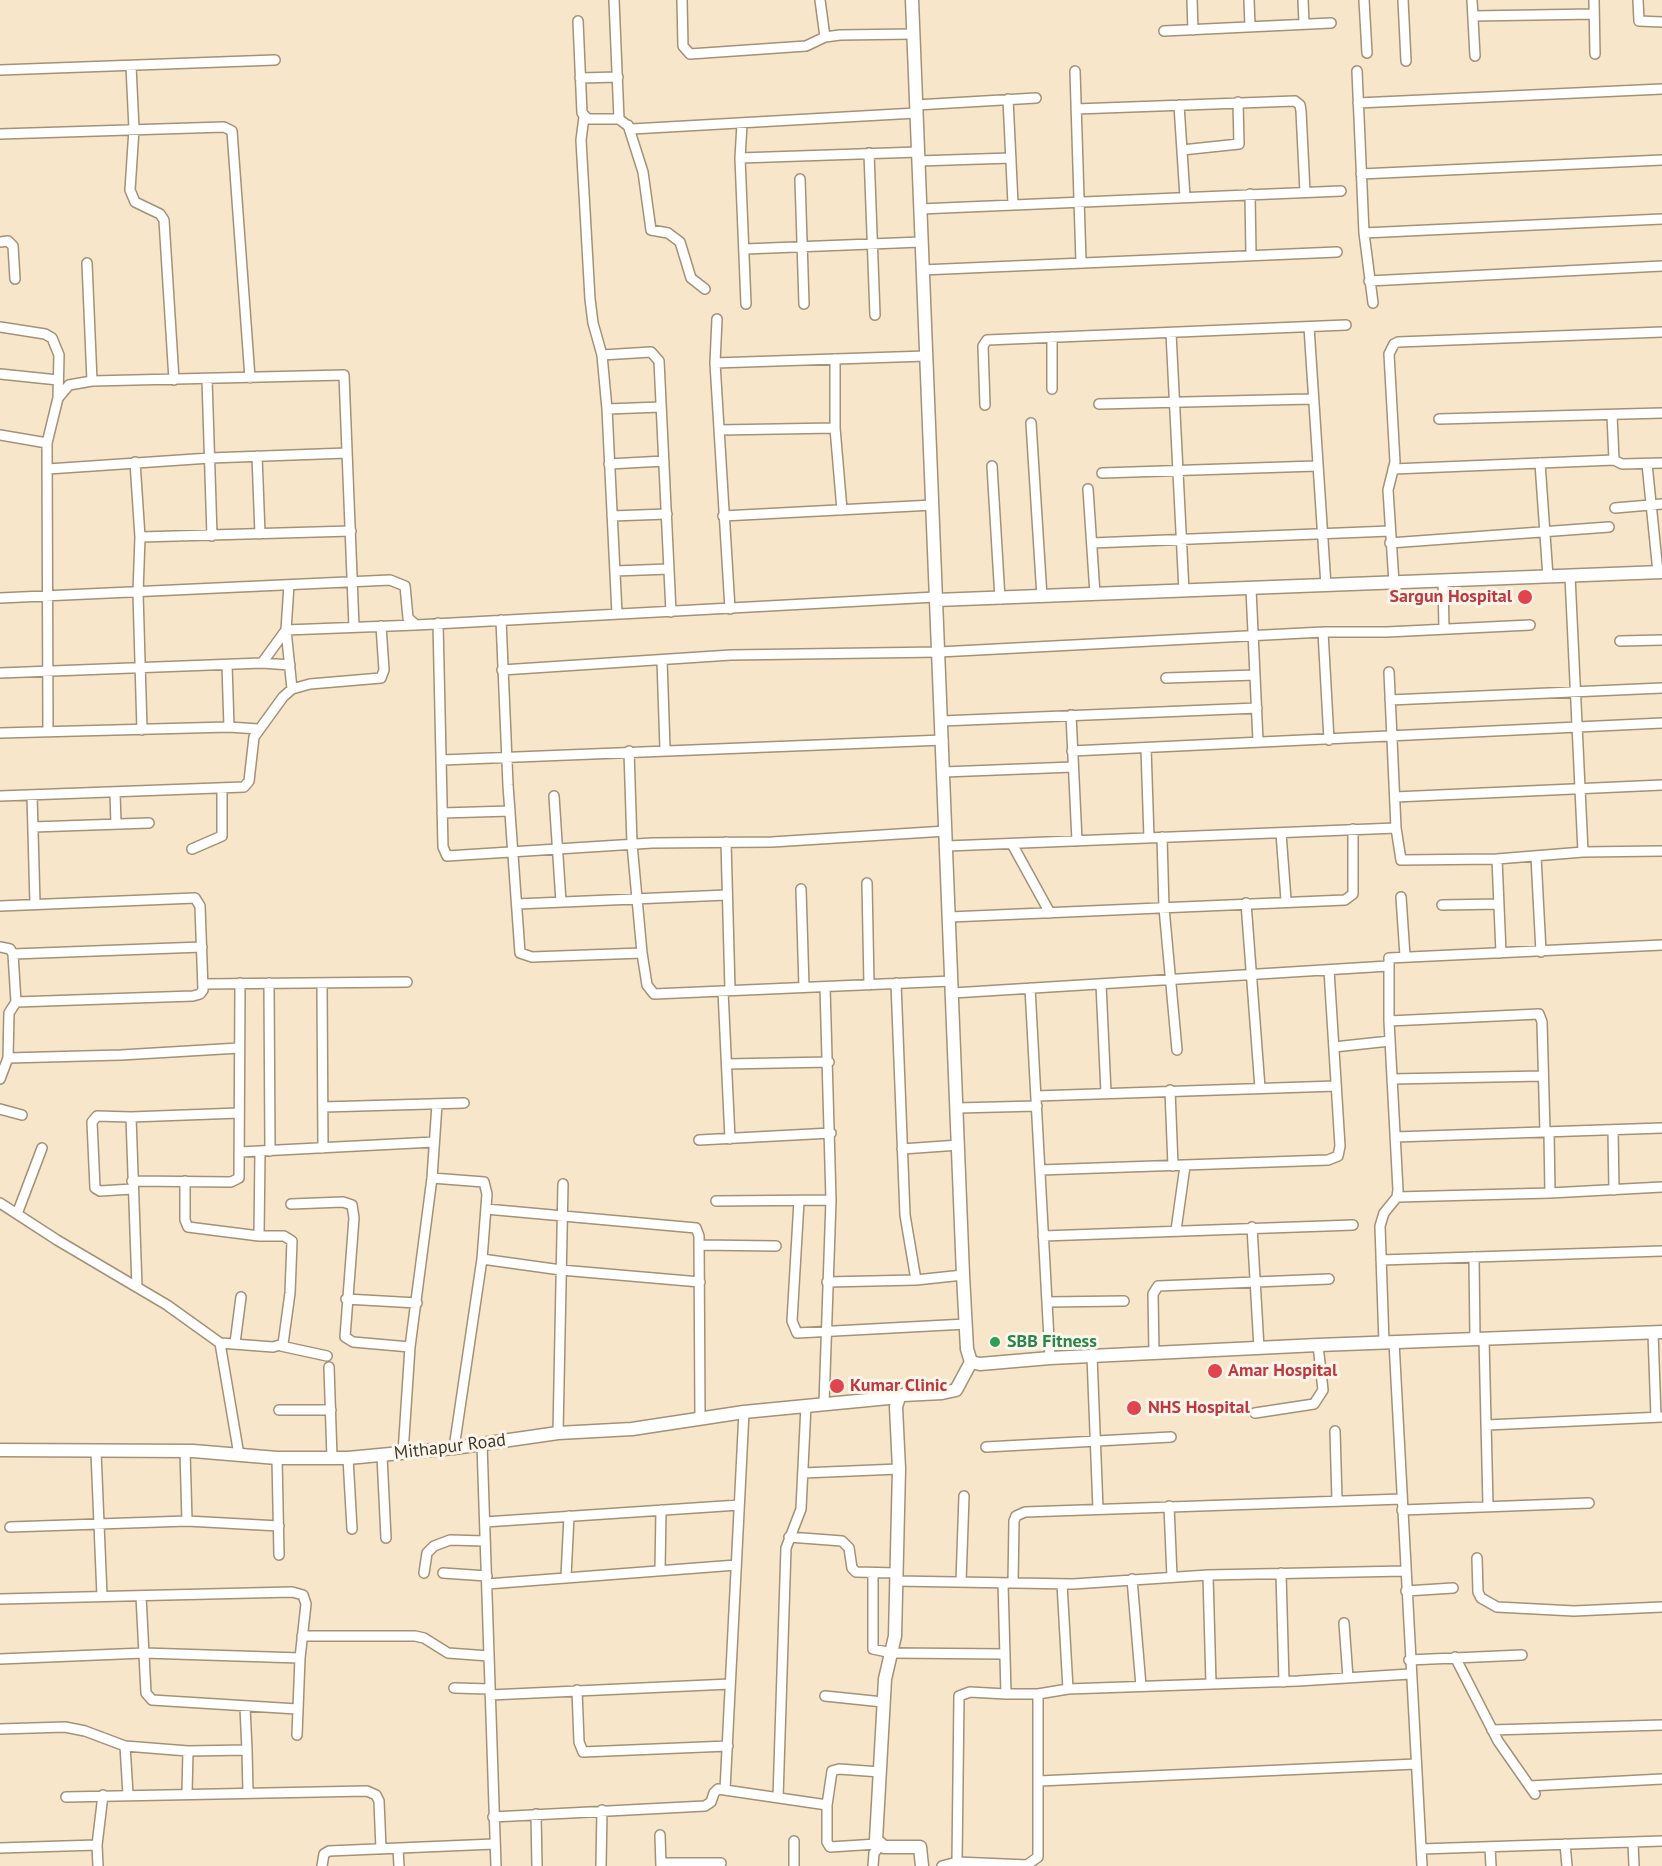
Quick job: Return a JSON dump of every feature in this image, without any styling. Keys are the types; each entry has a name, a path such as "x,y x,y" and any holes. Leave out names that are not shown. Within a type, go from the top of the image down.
{"street":[{"path":"614,0 619,119"},
{"path":"693,0 682,0 683,46 690,54 806,46 825,37 914,34"},
{"path":"820,0 825,37"},
{"path":"912,0 963,1275 967,1349 971,1362 980,1364 1050,1358 1318,1345 1658,1333 1659,1417 1487,1425"},
{"path":"1192,0 1193,30"},
{"path":"1249,0 1250,26"},
{"path":"1303,0 1304,23"},
{"path":"1364,0 1367,53"},
{"path":"1403,0 1406,61"},
{"path":"1472,0 1474,56"},
{"path":"1594,0 1595,54"},
{"path":"1638,0 1640,21 1662,22"},
{"path":"1473,16 1594,14"},
{"path":"578,21 584,117 581,140 590,299 602,355 607,409 617,614"},
{"path":"1164,31 1330,23"},
{"path":"0,70 275,60"},
{"path":"131,66 134,129 130,166 132,196 135,202 160,214 164,220 174,381"},
{"path":"1075,71 1081,261"},
{"path":"1357,71 1364,233 1373,303"},
{"path":"580,78 618,77"},
{"path":"1358,103 1662,89"},
{"path":"584,117 619,119 628,125 644,130 742,124 1036,98"},
{"path":"1008,99 1013,204"},
{"path":"1076,109 1294,101 1300,105 1305,192"},
{"path":"1182,150 1239,144 1238,102"},
{"path":"1179,105 1185,197"},
{"path":"742,124 740,158 746,304"},
{"path":"628,125 643,172 651,230 668,233 680,242 691,279 705,289"},
{"path":"0,134 224,127 232,131 250,378"},
{"path":"740,158 869,153 1011,158"},
{"path":"869,153 875,315"},
{"path":"1361,174 1662,160"},
{"path":"800,179 804,304"},
{"path":"920,209 1341,191"},
{"path":"1250,194 1251,255"},
{"path":"1364,233 1662,219"},
{"path":"0,242 8,241 13,246 15,279"},
{"path":"745,249 921,242"},
{"path":"922,270 1081,261 1337,252"},
{"path":"87,262 92,381"},
{"path":"1369,281 1662,266"},
{"path":"717,319 719,430 730,609"},
{"path":"985,405 985,342 991,339 1346,325"},
{"path":"0,327 45,334 52,338 58,355 58,398 47,443 45,597 48,731"},
{"path":"1309,327 1316,466 1326,586"},
{"path":"1394,583 1388,490 1393,469 1389,354 1398,342 1662,332"},
{"path":"1171,333 1184,591"},
{"path":"1052,337 1052,389"},
{"path":"602,355 655,354 659,361 671,612"},
{"path":"716,363 926,356"},
{"path":"835,359 836,428 842,510"},
{"path":"0,374 58,380"},
{"path":"58,398 69,385 92,381 174,381 344,375 354,627"},
{"path":"207,379 212,536"},
{"path":"1099,404 1312,399"},
{"path":"607,409 662,407"},
{"path":"1439,419 1662,413"},
{"path":"1612,415 1614,460"},
{"path":"1030,423 1042,597"},
{"path":"719,430 836,428"},
{"path":"0,435 47,443"},
{"path":"48,469 135,462 347,453"},
{"path":"256,456 260,534"},
{"path":"1393,469 1614,460 1622,464 1662,463"},
{"path":"609,464 664,461"},
{"path":"135,462 140,537 138,592 142,730"},
{"path":"1540,463 1548,577"},
{"path":"286,630 936,599 1000,599 1660,572 1657,504 1647,464"},
{"path":"992,466 1000,599"},
{"path":"1102,473 1316,466"},
{"path":"1088,489 1095,594"},
{"path":"1615,508 1657,504"},
{"path":"723,516 933,505"},
{"path":"612,516 667,514"},
{"path":"1390,543 1609,527"},
{"path":"140,537 351,531"},
{"path":"1092,543 1322,536 1390,531"},
{"path":"615,571 669,569"},
{"path":"1570,576 1583,852"},
{"path":"0,598 381,579 402,584 407,593 408,618 416,625"},
{"path":"1443,580 1444,629"},
{"path":"289,585 286,630 292,689"},
{"path":"1251,589 1258,741"},
{"path":"501,620 519,950 523,956 642,953"},
{"path":"438,623 443,847 447,856 632,844 726,842 946,831"},
{"path":"502,670 731,655 939,652 1323,632 1530,625"},
{"path":"0,796 241,788 248,784 252,744 258,729 292,689 310,684 381,678 384,670 381,626"},
{"path":"262,663 286,630"},
{"path":"1323,632 1329,740"},
{"path":"1620,641 1662,640"},
{"path":"662,660 665,749"},
{"path":"0,673 262,663 290,665"},
{"path":"227,665 230,727"},
{"path":"1389,672 1396,828 1398,854 1403,861 1497,859 1583,852 1662,851"},
{"path":"1166,678 1255,675"},
{"path":"1390,700 1662,688"},
{"path":"942,721 1257,708"},
{"path":"1071,715 1077,841"},
{"path":"1072,751 1258,741 1392,738 1662,723"},
{"path":"0,733 230,727 258,729"},
{"path":"442,760 665,749 942,740"},
{"path":"1146,748 1149,838"},
{"path":"629,751 632,844 642,953 647,985 654,994 896,983 953,987 1030,988 1388,966"},
{"path":"944,772 1073,767"},
{"path":"1395,797 1662,785"},
{"path":"192,849 222,836 222,789"},
{"path":"115,793 116,824"},
{"path":"32,795 35,904"},
{"path":"554,796 561,902"},
{"path":"442,813 510,812"},
{"path":"33,827 149,824"},
{"path":"947,846 1396,828"},
{"path":"950,917 1350,898 1354,886 1353,830"},
{"path":"1281,832 1286,900"},
{"path":"1162,837 1164,908 1177,1050"},
{"path":"726,842 727,1064 730,1139"},
{"path":"1012,844 1050,913"},
{"path":"1536,857 1541,952"},
{"path":"1497,859 1501,953"},
{"path":"867,883 869,985"},
{"path":"801,890 804,987"},
{"path":"0,893 0,906 195,898 200,906 202,993 198,995 16,1002"},
{"path":"517,904 727,895"},
{"path":"1401,897 1405,956"},
{"path":"1246,903 1260,1088"},
{"path":"1442,906 1499,904"},
{"path":"1422,1866 1402,1499 1381,1260 1381,1220 1397,1197 1388,966 1391,957 1662,945"},
{"path":"0,947 10,949 13,954 16,1002 9,1012 8,1058 0,1079"},
{"path":"13,954 202,947"},
{"path":"1040,1170 1185,1166 1333,1159 1338,1156 1340,1146 1329,970"},
{"path":"203,984 407,982"},
{"path":"239,1113 97,1116 92,1122 95,1188 100,1191 132,1185 185,1181 235,1181 240,1170 240,983"},
{"path":"259,1236 265,1151 269,983"},
{"path":"896,983 906,1228 916,1280"},
{"path":"322,984 323,1148"},
{"path":"1101,984 1106,1093"},
{"path":"824,1404 831,1200 829,1062 825,987"},
{"path":"1030,988 1050,1358"},
{"path":"1389,1021 1539,1014 1542,1022 1550,1193"},
{"path":"1334,1047 1390,1041"},
{"path":"8,1058 121,1055 239,1047"},
{"path":"727,1064 829,1062"},
{"path":"1392,1079 1543,1076"},
{"path":"957,1108 1106,1093 1336,1086"},
{"path":"1170,1090 1173,1166"},
{"path":"323,1107 464,1103"},
{"path":"403,1454 410,1347 432,1178 437,1104"},
{"path":"0,1109 22,1115"},
{"path":"131,1117 137,1287"},
{"path":"1395,1137 1662,1128"},
{"path":"1613,1130 1614,1190"},
{"path":"699,1140 831,1133"},
{"path":"240,1152 434,1142"},
{"path":"902,1149 959,1145"},
{"path":"17,1214 42,1148"},
{"path":"1176,1230 1185,1166"},
{"path":"432,1178 484,1182 486,1187 482,1259 454,1448"},
{"path":"185,1181 185,1220 188,1227 259,1236 284,1236 292,1241 290,1293 281,1346"},
{"path":"558,1433 563,1184"},
{"path":"1397,1197 1662,1187"},
{"path":"717,1202 831,1200"},
{"path":"799,1201 792,1321 797,1333 808,1335 826,1330 966,1324"},
{"path":"291,1204 344,1202 352,1205 354,1218 344,1331 349,1341 410,1347"},
{"path":"0,1203 137,1287 220,1343 281,1346 327,1356"},
{"path":"486,1209 691,1227 699,1231 700,1419"},
{"path":"1043,1236 1353,1224"},
{"path":"1252,1227 1259,1348"},
{"path":"699,1245 776,1246"},
{"path":"1381,1260 1662,1251"},
{"path":"1474,1257 1487,1425 1488,1505"},
{"path":"482,1259 561,1270 700,1282"},
{"path":"827,1282 916,1280 963,1275"},
{"path":"1154,1353 1153,1294 1158,1286 1329,1279"},
{"path":"235,1343 241,1297"},
{"path":"346,1299 417,1303"},
{"path":"1047,1302 1124,1301"},
{"path":"220,1343 239,1455"},
{"path":"1256,1413 1314,1404 1323,1390 1318,1345"},
{"path":"1092,1356 1098,1509"},
{"name":"Mithapur Road","path":"0,1450 185,1451 277,1458 382,1456 558,1433 633,1429 744,1412 903,1395 942,1394 956,1390 971,1362"},
{"path":"329,1367 332,1458"},
{"path":"873,1866 874,1853 878,1845 885,1679 895,1636 899,1469 896,1407 899,1397"},
{"path":"778,1798 786,1548 801,1509 806,1406"},
{"path":"279,1410 331,1410"},
{"path":"725,1790 744,1412"},
{"path":"1335,1431 1337,1500"},
{"path":"986,1447 1095,1439 1171,1437"},
{"path":"482,1444 496,1866"},
{"path":"185,1451 187,1521"},
{"path":"96,1452 102,1596"},
{"path":"382,1456 386,1538"},
{"path":"277,1458 279,1555"},
{"path":"348,1458 352,1529"},
{"path":"803,1473 899,1469"},
{"path":"961,1582 964,1496"},
{"path":"1006,1694 1008,1583 1016,1516 1025,1512 1402,1499"},
{"path":"1402,1510 1589,1503"},
{"path":"485,1522 739,1505"},
{"path":"1169,1506 1172,1577"},
{"path":"660,1570 661,1510"},
{"path":"566,1576 569,1515"},
{"path":"10,1527 100,1522 187,1521 279,1526"},
{"path":"789,1537 842,1541 849,1548 852,1568 856,1572 961,1582 1062,1584 1208,1575 1405,1571"},
{"path":"424,1573 427,1553 434,1546 450,1540 485,1541"},
{"path":"1477,1558 1478,1592 1481,1598 1497,1607 1575,1611 1662,1607"},
{"path":"443,1573 487,1580 736,1565"},
{"path":"873,1573 872,1646 877,1651 1005,1654"},
{"path":"1281,1573 1284,1682"},
{"path":"1208,1575 1211,1684"},
{"path":"1132,1579 1141,1686"},
{"path":"1062,1584 1068,1689"},
{"path":"1406,1591 1453,1588"},
{"path":"0,1599 292,1592 305,1598 297,1735"},
{"path":"141,1596 146,1693 152,1700 297,1709"},
{"path":"1344,1623 1348,1678"},
{"path":"302,1636 415,1636 424,1638 448,1653 489,1656"},
{"path":"0,1659 144,1653 300,1658"},
{"path":"1409,1660 1522,1655"},
{"path":"1455,1657 1492,1730 1532,1790 1662,1779"},
{"path":"957,1862 959,1696 970,1692 1038,1694 1068,1689 1284,1682 1410,1674"},
{"path":"454,1688 490,1692 730,1684"},
{"path":"577,1690 579,1742 583,1752 728,1746"},
{"path":"942,1866 957,1862 1007,1866 1027,1865 1038,1857 1038,1694"},
{"path":"825,1696 883,1702"},
{"path":"245,1707 248,1793"},
{"path":"1492,1730 1662,1725"},
{"path":"0,1729 51,1727 78,1729 125,1746 188,1751 247,1750"},
{"path":"125,1746 128,1794"},
{"path":"187,1793 188,1751"},
{"path":"1039,1781 1416,1764"},
{"path":"880,1772 835,1769 830,1774 826,1805 827,1842 830,1848 878,1845 920,1847 922,1866"},
{"path":"493,1817 709,1806 716,1790 826,1805"},
{"path":"66,1797 187,1793 373,1792 379,1801 381,1849"},
{"path":"98,1866 97,1845 103,1795"},
{"path":"601,1866 602,1810"},
{"path":"536,1814 537,1866"},
{"path":"660,1834 661,1865 721,1863"},
{"path":"794,1841 794,1866"},
{"path":"1421,1849 1662,1841"},
{"path":"1633,1842 1634,1866"},
{"path":"322,1866 324,1854 329,1851 494,1844"},
{"path":"1565,1844 1567,1866"},
{"path":"0,1848 97,1845"},
{"path":"1490,1847 1491,1866"},
{"path":"398,1849 399,1866"}],"place":[{"name":"Sargun Hospital","path":"1525,597"},
{"name":"SBB Fitness","path":"995,1342"},
{"name":"Amar Hospital","path":"1215,1371"},
{"name":"Kumar Clinic","path":"837,1386"},
{"name":"NHS Hospital","path":"1134,1408"}]}
